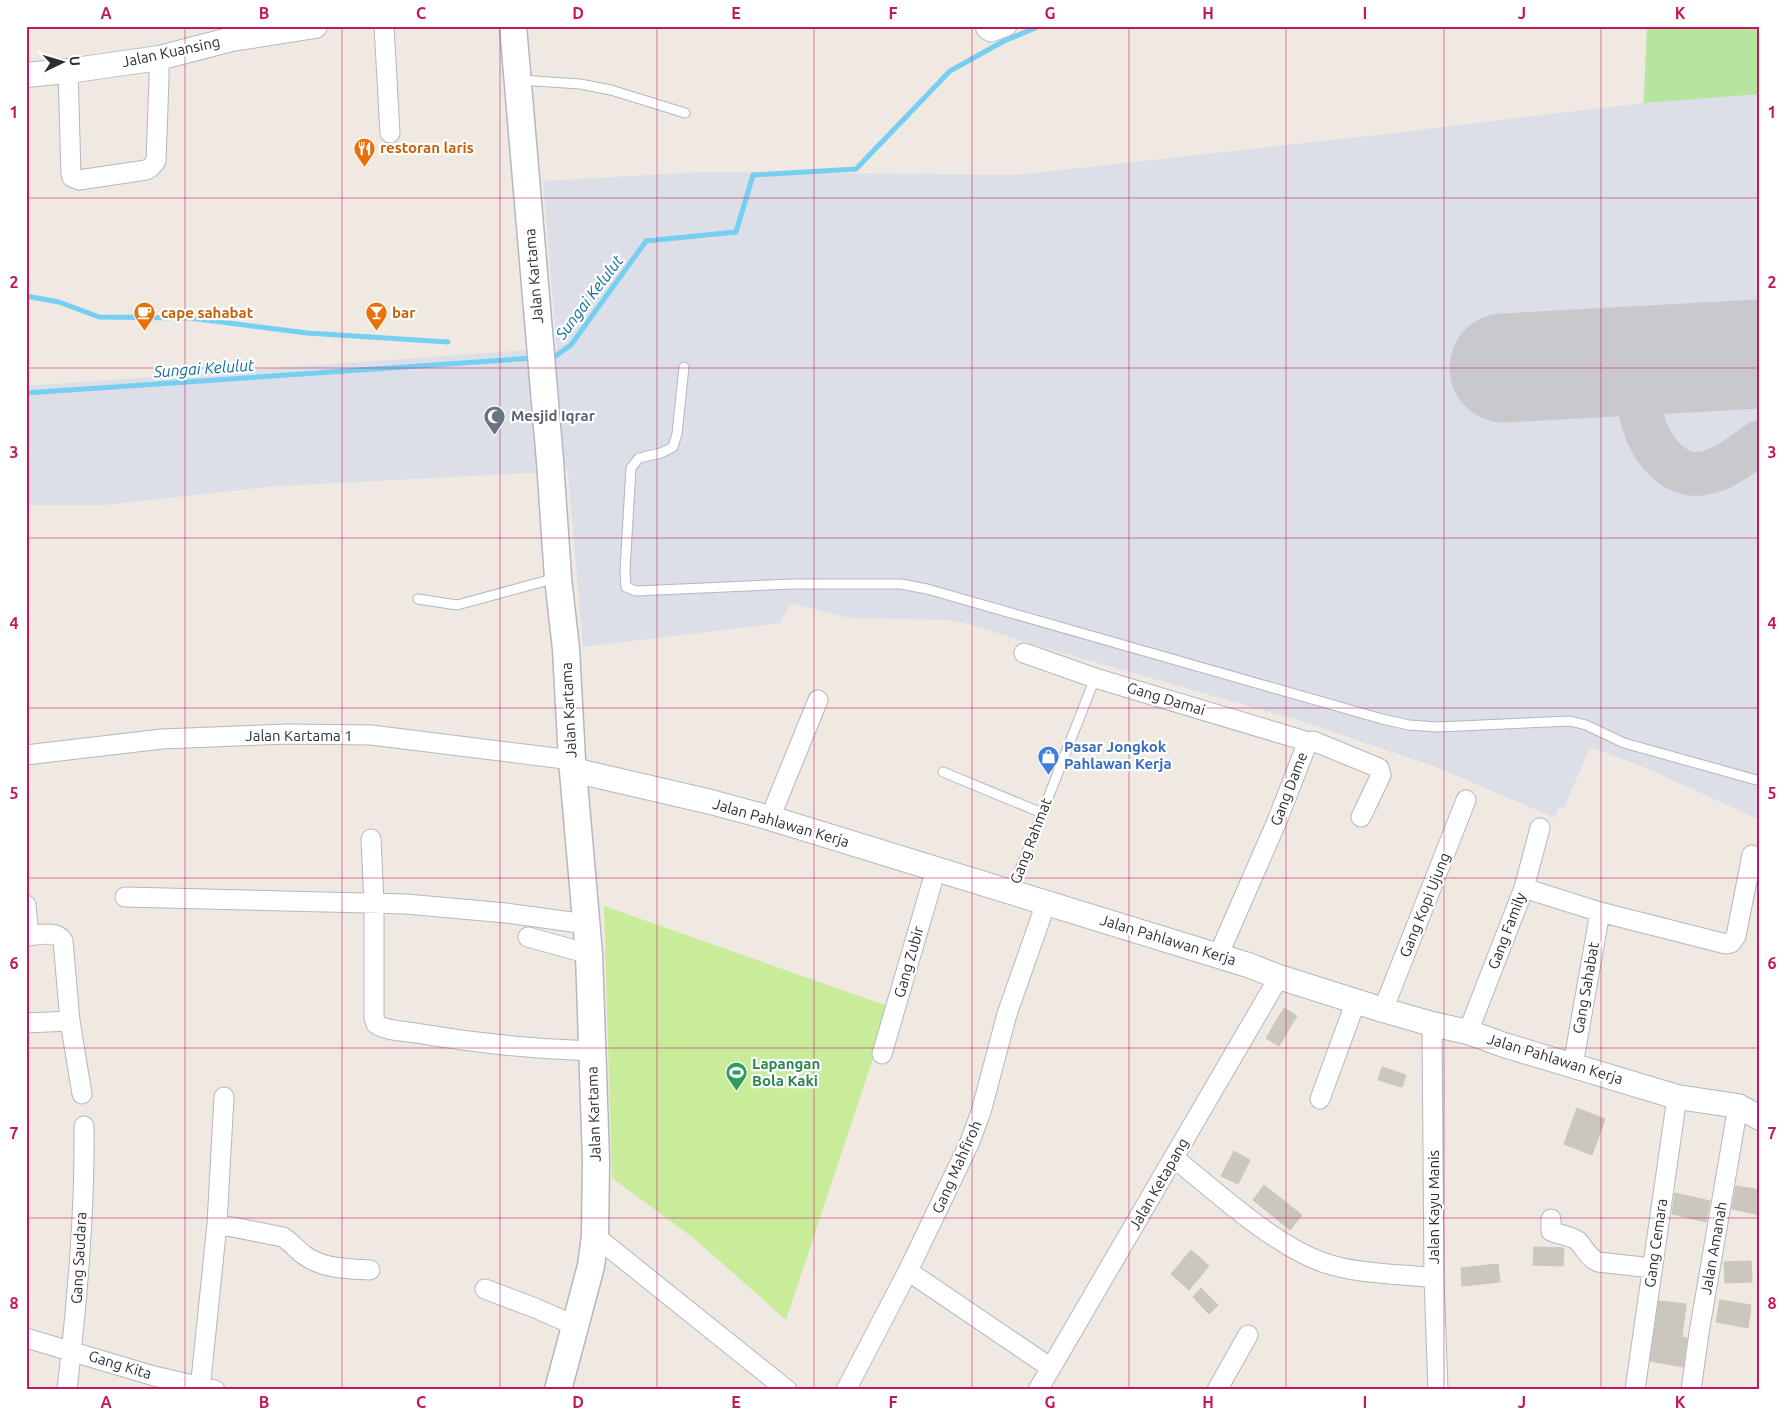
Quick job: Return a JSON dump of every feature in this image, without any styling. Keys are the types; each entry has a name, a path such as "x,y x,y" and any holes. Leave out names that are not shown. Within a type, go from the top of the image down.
{"main road":[{"name":"Jalan Kartama","path":"513,26 558,578 566,649 573,765 589,954 596,1160 595,1236 591,1266 558,1390"}],"street":[{"name":"Jalan Kuansing","path":"26,75 159,58 232,39 315,26"},
{"path":"384,26 390,133"},
{"path":"985,26 991,32 1007,26"},
{"path":"68,71 71,174 72,177 79,180 146,170 156,162 159,58"},
{"name":"Gang Damai","path":"1024,653 1095,678 1309,742"},
{"path":"770,818 818,700"},
{"name":"Jalan Kartama 1","path":"26,755 162,739 287,734 371,735 573,765"},
{"name":"Gang Dame","path":"1218,956 1309,742 1313,741 1379,768 1381,775 1361,817"},
{"name":"Jalan Pahlawan Kerja","path":"573,765 770,818 1248,965 1279,977 1383,1010 1468,1032 1504,1045 1677,1097 1738,1106 1760,1117"},
{"name":"Gang Kopi Ujung","path":"1383,1010 1466,800"},
{"name":"Gang Family","path":"1468,1032 1524,888 1540,828"},
{"path":"371,839 374,903 374,1018 376,1024 445,1038 499,1045 591,1051"},
{"path":"1524,888 1600,912 1726,944 1732,943 1736,936 1752,855"},
{"name":"Gang Zubir","path":"882,1054 936,869"},
{"path":"125,897 374,903 506,913 586,924"},
{"name":"Gang Mahfiroh","path":"846,1390 908,1271 972,1136 981,1112 1007,1014 1046,903"},
{"path":"26,905 28,936 55,934 62,938 70,1021 82,1094"},
{"name":"Gang Sahabat","path":"1573,1065 1600,912"},
{"path":"528,937 589,954"},
{"name":"Jalan Ketapang","path":"1038,1390 1279,977"},
{"path":"1320,1099 1356,1001"},
{"path":"26,1023 70,1021"},
{"name":"Jalan Kayu Manis","path":"1432,1024 1434,1278 1438,1390"},
{"path":"205,1388 224,1097"},
{"name":"Gang Cemara","path":"1635,1390 1677,1097"},
{"name":"Jalan Amanah","path":"1691,1390 1738,1106"},
{"name":"Gang Saudara","path":"67,1390 78,1285 84,1126"},
{"path":"1174,1158 1253,1221 1286,1244 1306,1255 1327,1264 1348,1269 1434,1278"},
{"path":"1551,1219 1551,1231 1577,1240 1591,1258 1598,1262 1652,1268"},
{"path":"217,1224 283,1237 304,1255 321,1264 346,1269 370,1270"},
{"path":"595,1236 787,1390"},
{"path":"908,1271 1051,1368"},
{"path":"485,1289 576,1326"},
{"path":"1217,1390 1248,1335"},
{"name":"Gang Kita","path":"26,1338 154,1376 205,1388"}],"lane":[{"path":"518,80 580,84 611,90 685,113"},
{"path":"684,367 677,434 673,447 661,453 639,458 631,468 625,570 626,587 636,591 792,584 901,584 927,589 1382,719 1409,725 1438,727 1570,721 1586,725 1624,743 1760,781"},
{"path":"418,599 456,605 558,578"},
{"name":"Gang Rahmat","path":"1011,893 1095,678"},
{"path":"942,772 1042,813"}],"shaded area":[{"path":"1647,26 1760,26 1760,820 1646,768 1590,747 1564,808 1559,807 1555,818 1436,767 1301,721 1032,644 969,624 948,620 849,618 794,604 790,605 780,623 583,647 568,471 277,486 104,505 26,505 26,386 557,348 543,181 703,172 1016,175 1643,103"}],"green space":[{"path":"1647,26 1760,26 1760,94 1644,103"},
{"name":"Lapangan Bola Kaki","path":"604,906 890,1007 786,1320 695,1239 612,1178"}],"building":[{"path":"1284,1008 1297,1016 1279,1046 1266,1038"},
{"path":"1382,1067 1406,1075 1402,1087 1378,1080"},
{"path":"1577,1108 1605,1119 1592,1155 1564,1144"},
{"path":"1234,1151 1250,1160 1238,1184 1221,1176"},
{"path":"1264,1185 1302,1215 1290,1230 1253,1200"},
{"path":"1736,1186 1760,1190 1760,1215 1732,1209"},
{"path":"1675,1193 1710,1201 1706,1222 1672,1214"},
{"path":"1534,1247 1564,1248 1563,1266 1533,1265"},
{"path":"1191,1250 1209,1266 1189,1290 1171,1274"},
{"path":"1751,1261 1752,1282 1725,1283 1724,1262"},
{"path":"1498,1264 1500,1282 1462,1286 1461,1268"},
{"path":"1201,1288 1218,1305 1209,1314 1193,1297"},
{"path":"1720,1300 1751,1305 1748,1328 1716,1322"},
{"path":"1659,1301 1686,1304 1682,1337 1687,1338 1683,1367 1650,1361"}],"waterway":[{"name":"Sungai Kelulut","path":"548,357 554,357 571,345 646,241 736,232 753,175 856,169 950,71 1004,41 1040,26"},
{"path":"26,296 59,302 99,317 190,318 307,333 448,342"},
{"name":"Sungai Kelulut","path":"26,393 534,358"}],"taxiway":[{"path":"1750,354 1692,333 1674,333 1657,349 1645,369 1640,383 1640,411 1644,426 1659,453 1670,464 1682,471 1696,474 1713,471 1730,463 1760,442"}],"runway":[{"path":"1504,368 1760,354"}],"place":[{"name":"restoran laris","path":"364,167"},
{"name":"cape sahabat","path":"145,332"},
{"name":"bar","path":"376,332"},
{"name":"Mesjid Iqrar","path":"495,435"},
{"name":"Pasar Jongkok Pahlawan Kerja","path":"1048,775"},
{"name":"Lapangan Bola Kaki","path":"736,1092"}]}
